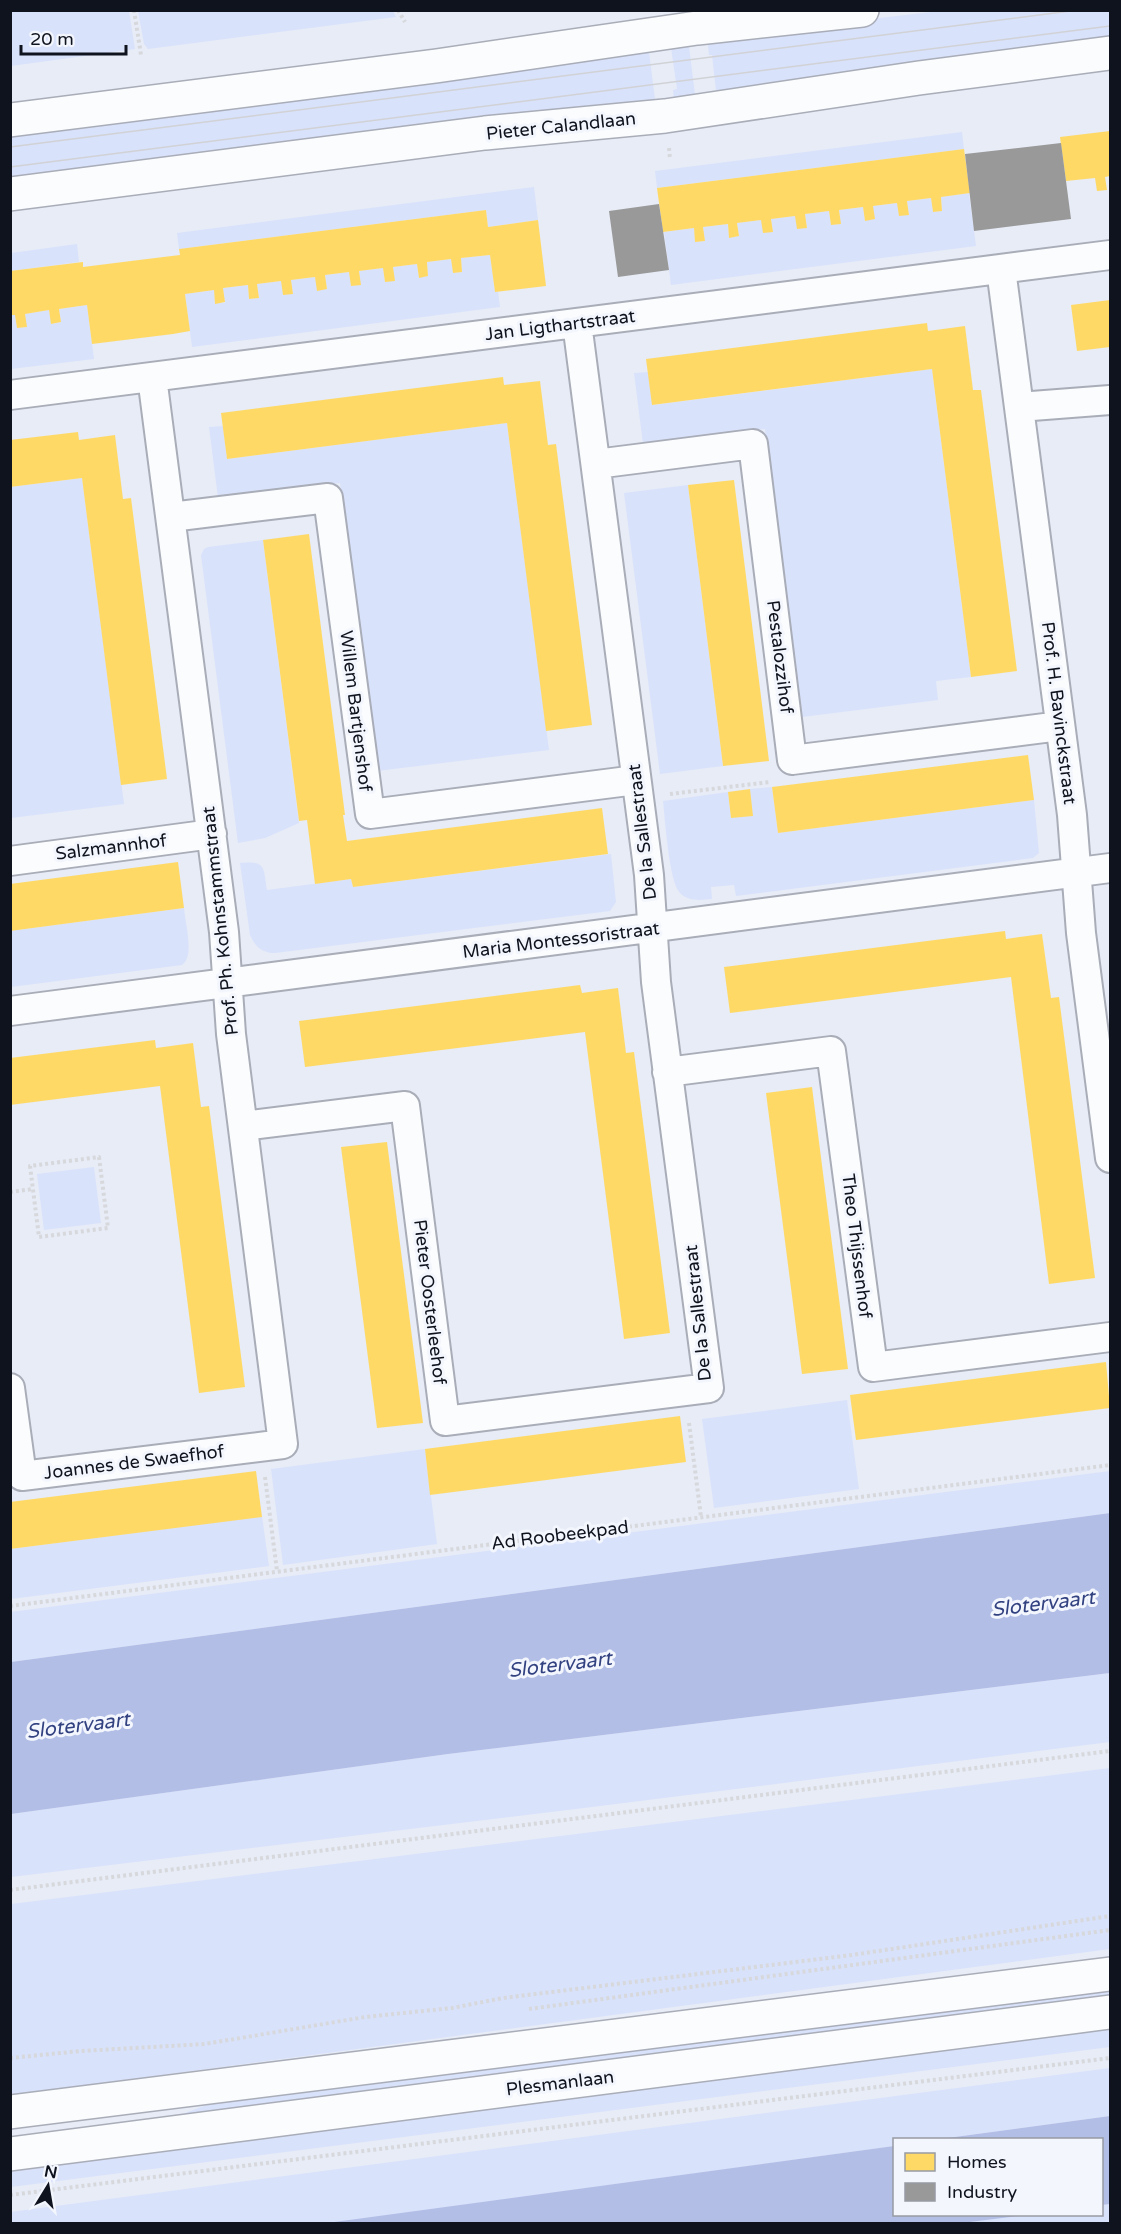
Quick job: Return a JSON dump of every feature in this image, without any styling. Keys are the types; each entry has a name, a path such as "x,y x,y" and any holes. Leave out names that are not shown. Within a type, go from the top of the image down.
{"main road":[{"path":"10,120 436,66 697,28 862,10"},
{"name":"Pieter Calandlaan","path":"10,194 485,133 665,116 919,78 1110,53"},
{"path":"10,2112 1110,1974"},
{"name":"Plesmanlaan","path":"10,2154 1110,2013"}],"street":[{"name":"Jan Ligthartstraat","path":"10,395 1110,255"},
{"name":"Prof. H. Bavinckstraat","path":"1001,269 1072,815 1082,933 1103,1043 1110,1158"},
{"name":"De la Sallestraat","path":"577,323 649,875 656,982 709,1388 684,1391"},
{"name":"Prof. Ph. Kohnstammstraat","path":"152,377 212,834 224,932 231,1034 283,1444 262,1447"},
{"path":"1019,407 1110,400"},
{"name":"Pestalozzihof","path":"596,464 753,444 792,760 1060,726"},
{"name":"Willem Bartjenshof","path":"171,517 328,498 370,814 638,789"},
{"name":"Salzmannhof","path":"10,861 212,834"},
{"name":"Maria Montessoristraat","path":"10,1011 1110,868"},
{"name":"Theo Thijssenhof","path":"667,1072 831,1051 873,1367 1110,1337"},
{"name":"Pieter Oosterleehof","path":"243,1126 405,1106 445,1421 684,1391"},
{"name":"Joannes de Swaefhof","path":"10,1388 22,1476 262,1447"}],"path":[{"path":"134,10 141,56"},
{"path":"398,10 405,22"},
{"path":"638,789 776,781"},
{"path":"99,1157 108,1228 39,1237 33,1189 30,1166 99,1157"},
{"path":"10,1192 33,1189"},
{"path":"684,1391 701,1517"},
{"path":"262,1447 277,1571"},
{"name":"Ad Roobeekpad","path":"10,1606 1110,1465"},
{"path":"10,1890 1110,1751"},
{"path":"10,2058 205,2044 365,2017 452,2008 503,1998 852,1955 1110,1916"},
{"path":"519,2010 1110,1930"},
{"path":"10,2195 1110,2058"}],"shaded area":[{"path":"948,10 1110,11 1110,44 717,100 712,55 709,55 707,36"},
{"path":"10,11 129,11 135,49 11,66"},
{"path":"138,11 393,11 396,17 148,49 144,44"},
{"path":"688,38 696,103 675,106 673,90 677,89 670,41"},
{"path":"648,44 656,107 11,184 10,130"},
{"path":"962,132 964,149 657,188 655,171"},
{"path":"534,187 538,220 488,227 486,210 179,249 177,233"},
{"path":"969,193 976,246 671,285 664,232 694,228 695,242 705,241 703,227 728,224 729,237 739,236 737,223 761,220 773,232 771,219 795,216 807,227 805,214 829,211 831,225 840,224 839,210 863,207 865,221 873,206 897,203 909,214 907,201 931,198 933,212 942,211 941,197"},
{"path":"77,244 79,262 11,271 11,253"},
{"path":"490,255 495,292 498,292 500,307 192,347 185,294 214,290 215,303 225,303 223,288 248,285 249,299 259,298 257,284 281,281 293,293 291,280 315,277 327,289 325,275 383,268 385,281 394,281 393,267 417,264 419,277 428,276 427,262 451,259 453,273 462,272 461,258"},
{"path":"87,305 94,359 11,369 10,315 15,315 17,328 26,327 25,314 49,310 52,324 61,322 59,309"},
{"path":"932,369 971,677 936,681 938,700 802,717 765,429 643,444 634,373 648,372 653,405"},
{"path":"507,423 549,750 377,771 340,483 218,498 209,427 223,426 227,459"},
{"path":"82,478 124,804 11,818 10,487"},
{"path":"688,485 723,766 660,774 624,493"},
{"path":"263,540 299,823 265,838 238,843 201,555 208,547"},
{"path":"772,787 778,833 1034,800 1039,853 1033,858 736,896 734,885 711,887 712,899 691,899 680,893 676,887 670,864 663,801 728,792 731,818 750,789"},
{"path":"611,854 616,902 610,911 275,953 260,948 250,935 240,863 255,863 262,867 267,890 351,879 353,887"},
{"path":"184,908 189,947 186,961 182,965 11,987 10,931"},
{"path":"94,1167 101,1223 44,1230 37,1174"},
{"path":"847,1400 859,1489 714,1508 702,1419"},
{"path":"425,1449 437,1544 283,1565 271,1469"},
{"path":"1110,1471 1110,1513 11,1662 10,1612"},
{"path":"262,1516 269,1566 11,1599 11,1549"},
{"path":"1110,1673 1110,1742 11,1877 10,1814 448,1754"},
{"path":"1110,1768 1110,1949 11,2095 11,1904"},
{"path":"1110,1988 1110,2002 157,2124 214,2102"},
{"path":"1110,2027 1110,2047 11,2187 10,2169"},
{"path":"1110,2068 1110,2116 947,2138 893,2138 893,2146 327,2224 11,2224 10,2212"},
{"path":"1110,2204 1110,2223 954,2224 1012,2216 1103,2216 1103,2205"}],"water":[{"name":"Slotervaart","path":"1110,1513 1110,1673 448,1754 11,1814 11,1662"},
{"path":"1110,2116 1110,2204 1103,2205 1103,2138 947,2138"},
{"path":"893,2146 893,2216 1018,2216 954,2224 327,2223"}],"building: Homes":[{"path":"1110,131 1110,176 1105,177 1107,190 1097,191 1095,178 1066,181 1060,137"},
{"path":"964,149 970,193 941,197 942,211 933,212 931,198 907,201 909,215 899,216 897,203 873,206 875,219 865,221 863,207 839,210 841,224 831,225 829,211 805,214 807,228 797,229 795,216 771,219 773,232 763,233 761,220 737,223 739,236 729,238 728,224 703,227 705,241 695,242 694,228 663,232 657,188"},
{"path":"486,210 488,227 538,220 546,286 495,292 490,255 461,258 462,272 453,273 451,259 427,262 428,276 419,278 417,264 393,267 395,281 385,282 383,268 359,271 361,285 351,286 349,272 325,275 327,289 317,291 315,277 291,280 293,294 283,295 281,281 257,284 259,298 249,299 248,285 223,288 225,302 215,304 214,290 185,294 190,331 173,334 92,344 87,305 59,309 61,322 51,324 49,310 25,314 27,327 17,328 15,315 10,315 10,271 83,262 83,267 180,255 179,249"},
{"path":"1110,300 1110,347 1077,351 1071,305"},
{"path":"927,323 928,331 965,326 973,390 981,390 1017,671 971,677 932,369 652,405 646,359"},
{"path":"503,377 504,385 540,381 548,445 556,444 592,725 546,731 507,423 227,459 221,413"},
{"path":"78,432 79,440 115,435 123,499 131,498 167,779 121,785 82,478 10,487 10,440"},
{"path":"734,480 769,761 723,766 688,485"},
{"path":"309,534 347,841 602,808 608,854 353,887 351,879 315,884 307,820 299,821 263,540"},
{"path":"1028,755 1034,800 778,833 772,787"},
{"path":"750,789 753,816 731,818 728,792"},
{"path":"178,862 184,908 10,931 10,884"},
{"path":"1005,931 1006,939 1042,934 1051,998 1059,997 1095,1278 1049,1284 1011,977 730,1013 724,967"},
{"path":"580,985 582,993 618,988 626,1053 634,1052 670,1333 624,1339 585,1032 305,1067 299,1021"},
{"path":"155,1040 156,1048 193,1043 201,1107 209,1106 245,1387 199,1393 160,1086 10,1105 10,1058"},
{"path":"812,1087 848,1369 802,1374 766,1093"},
{"path":"387,1142 423,1423 377,1428 341,1147"},
{"path":"1106,1362 1110,1408 856,1440 850,1395"},
{"path":"680,1416 686,1462 430,1495 425,1449"},
{"path":"256,1471 262,1517 10,1549 10,1502"}],"building: Industry":[{"path":"1061,143 1071,219 974,231 965,154"},
{"path":"659,204 669,270 618,277 609,211"}],"tram line":[{"path":"10,147 1078,10"},
{"path":"10,167 1110,26"}]}
